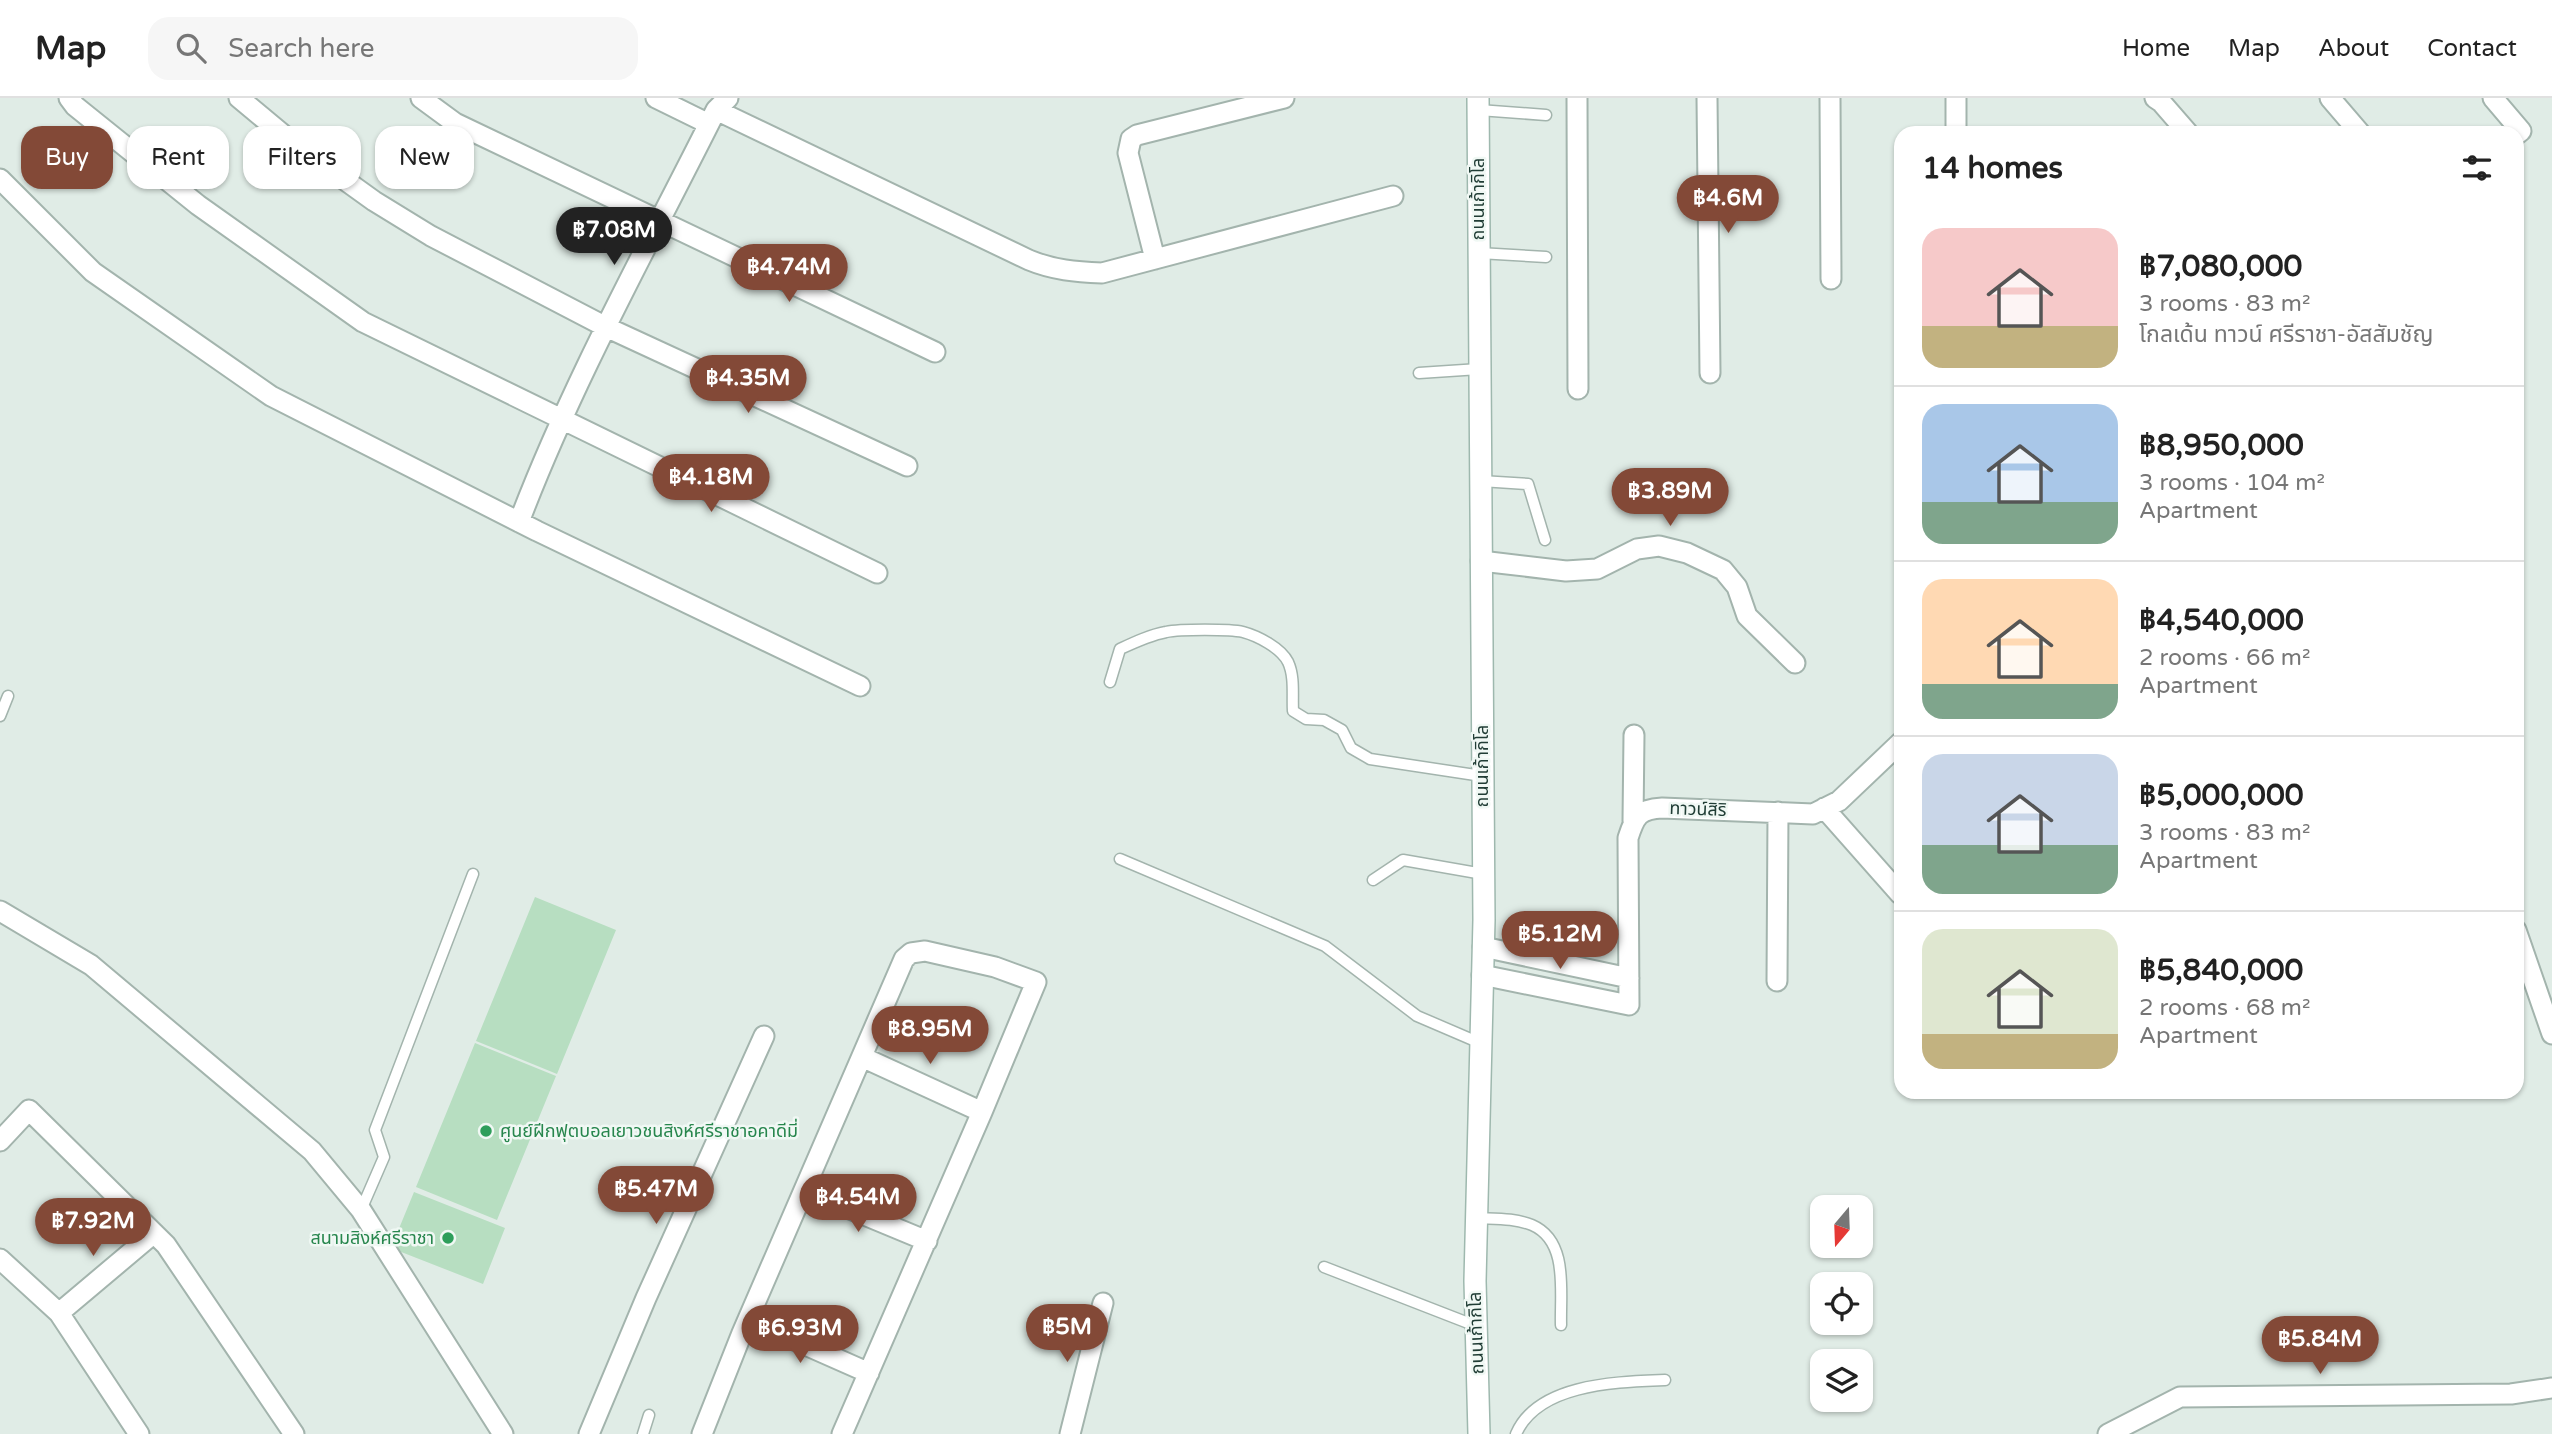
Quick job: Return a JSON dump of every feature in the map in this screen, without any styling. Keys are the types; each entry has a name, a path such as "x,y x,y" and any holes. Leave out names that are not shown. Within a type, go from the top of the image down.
{"main road":[{"name":"ถนนเก้ากิโล","path":"1478,104 1483,874 1476,1218 1479,1434"}],"street":[{"path":"69,98 75,106 198,205 363,322 877,573"},
{"path":"239,98 292,142 374,201 431,236 606,327 907,466"},
{"path":"421,98 455,123 935,352"},
{"path":"656,98 717,111 1048,268 1102,273 1393,196"},
{"path":"1155,259 1128,153 1131,139 1137,135 1255,102 1284,98"},
{"path":"1577,98 1578,388"},
{"path":"1707,98 1710,373"},
{"path":"1830,98 1831,279"},
{"path":"1956,98 1956,126"},
{"path":"2155,98 2182,126"},
{"path":"2330,98 2354,126"},
{"path":"2493,98 2517,126"},
{"path":"519,522 541,464 606,327 717,111"},
{"path":"0,178 93,272 271,396 519,522 860,686"},
{"path":"1481,561 1566,571 1597,569 1637,549 1648,547 1659,546 1687,553 1723,570 1737,587 1747,616 1795,663"},
{"path":"1482,975 1629,1004 1628,838 1633,821 1634,735"},
{"name":"ทาวน์สิริ","path":"1633,821 1646,809 1662,808 1814,814 1839,802 1894,749"},
{"path":"1824,808 1894,887"},
{"path":"1777,981 1778,812"},
{"path":"0,911 90,965 312,1151 361,1210 503,1434"},
{"path":"1483,947 1629,978"},
{"path":"702,1434 748,1320 904,959 912,953 925,951 995,967 1036,982 842,1434"},
{"path":"2524,953 2552,1034"},
{"path":"589,1434 646,1298 764,1036"},
{"path":"862,1057 982,1112"},
{"path":"0,1141 29,1110 166,1245 294,1434"},
{"path":"804,1190 927,1241"},
{"path":"59,1313 153,1233"},
{"path":"0,1259 59,1313 139,1434"},
{"path":"1070,1434 1103,1303"},
{"path":"748,1320 869,1373"},
{"path":"2108,1434 2180,1397 2511,1395 2551,1389"}],"lane":[{"path":"1478,104 1546,115"},
{"path":"1478,253 1546,257"},
{"path":"1419,373 1479,369"},
{"path":"1480,481 1528,484 1545,540"},
{"path":"1110,682 1120,649 1143,638 1170,631 1242,632 1271,646 1287,662 1292,677 1293,711 1306,719 1324,720 1342,730 1351,748 1370,759 1482,776"},
{"path":"0,716 8,696"},
{"path":"1121,859 1325,946 1418,1016 1481,1043"},
{"path":"1373,880 1403,860 1483,874"},
{"path":"361,1210 384,1157 375,1130 473,874"},
{"path":"1476,1218 1533,1225 1551,1242 1559,1258 1561,1325"},
{"path":"1324,1267 1476,1326"},
{"path":"1516,1434 1529,1413 1561,1395 1616,1382 1665,1380"},
{"path":"643,1434 649,1415"}],"green space":[{"path":"535,897 616,930 557,1074 476,1041"},
{"name":"ศูนย์ฝีกฟุตบอลเยาวชนสิงห์ศรีราชาอคาดีมี่","path":"475,1043 556,1076 497,1220 416,1187"},
{"name":"สนามสิงห์ศรีราชา","path":"414,1192 505,1228 483,1284 391,1248"}],"place":[{"name":"ศูนย์ฝีกฟุตบอลเยาวชนสิงห์ศรีราชาอคาดีมี่","path":"486,1131"},
{"name":"สนามสิงห์ศรีราชา","path":"448,1238"}]}
